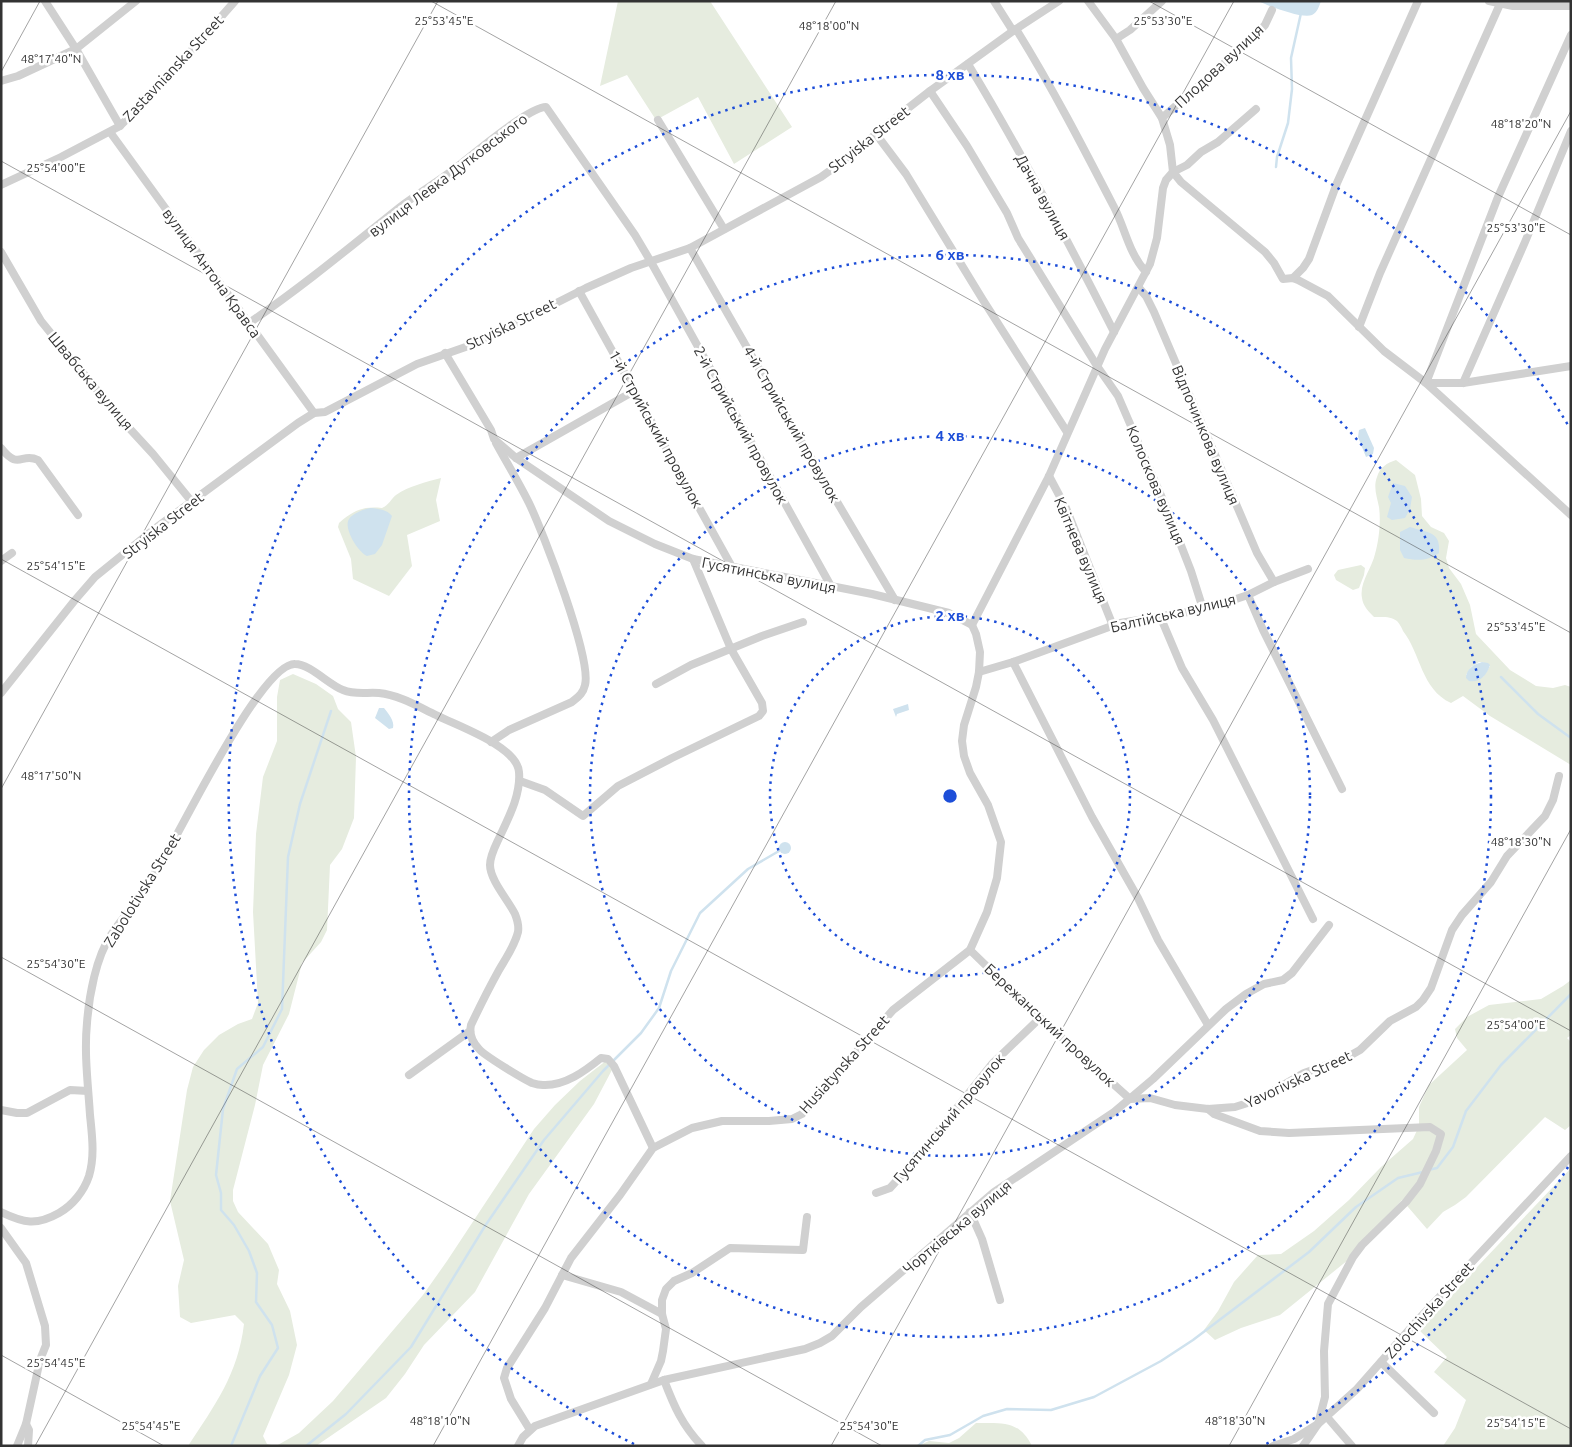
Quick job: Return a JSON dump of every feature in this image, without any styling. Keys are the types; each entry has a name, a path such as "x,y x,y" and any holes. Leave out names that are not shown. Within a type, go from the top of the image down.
{"street":[{"path":"45,1 76,49 120,126"},
{"path":"1,81 18,76 76,49 136,1"},
{"name":"Zastavnianska Street","path":"1,186 120,126 161,85 235,1"},
{"path":"994,1 1042,72 1119,217 1126,237 1140,264 1146,272"},
{"name":"Stryiska Street","path":"1,693 95,577 153,530 291,427 314,413 325,412 416,364 477,343 579,291 631,268 690,248 821,177 849,157 930,91 1014,30 1059,1"},
{"path":"1088,1 1116,39 1142,88 1162,118 1170,145 1173,172 1194,193 1265,252 1283,279 1293,278 1315,287 1328,296 1384,351 1426,382 1571,515"},
{"path":"1116,39 1130,30 1162,1"},
{"path":"1293,278 1309,259 1337,184 1418,1"},
{"path":"1489,1 1518,7 1571,6"},
{"path":"1359,327 1380,273 1500,4"},
{"name":"Плодова вулиця","path":"1162,118 1254,37 1265,25 1272,10"},
{"path":"1426,382 1498,197 1571,35"},
{"name":"Дачна вулиця","path":"968,64 1039,189 1114,332"},
{"name":"Колоскова вулиця","path":"930,91 967,146 1006,213 1018,238 1097,366 1118,396 1191,571 1203,609"},
{"name":"вулиця Левка Дутковського","path":"250,323 286,298 402,206 522,118 541,107 546,107 550,110 651,262"},
{"path":"979,672 980,652 972,625 1049,476 1097,366 1146,272 1157,238 1163,188 1166,180 1173,172 1187,165 1202,152 1218,142 1256,109"},
{"path":"658,120 724,229"},
{"path":"1463,383 1571,131"},
{"name":"вулиця Антона Кравса","path":"110,132 314,413"},
{"path":"876,134 906,174 1067,432"},
{"name":"4-й Стрийський провулок","path":"690,248 895,600"},
{"name":"Швабська вулиця","path":"1,252 41,321 118,416 153,454 192,502"},
{"name":"2-й Стрийський провулок","path":"651,262 832,588"},
{"name":"Відпочинкова вулиця","path":"1138,288 1146,296 1154,312 1257,553 1274,582"},
{"name":"1-й Стрийський провулок","path":"579,291 732,567"},
{"path":"445,353 491,430 494,439 530,504 549,551 578,634 586,674 585,685 580,696 572,702 509,730 491,742 508,753 518,764 520,781 517,796 493,850 490,864 492,874 516,916 518,932 471,1025 472,1040 480,1050 532,1083 542,1086 558,1084 569,1080 602,1058 608,1059 614,1066 653,1148"},
{"path":"1426,382 1463,383 1571,366"},
{"path":"516,458 634,391"},
{"path":"494,439 516,458 609,521 656,544 693,559"},
{"path":"1,448 14,460 33,458 38,460 78,515"},
{"name":"Квітнева вулиця","path":"1049,476 1066,508 1112,626"},
{"path":"1,561 12,553"},
{"name":"Гусятинська вулиця","path":"693,559 895,600 949,613 972,625"},
{"name":"Гусятинська вулиця","path":"520,781 545,790 583,816 618,786 759,716 763,711 762,703 731,649 693,559"},
{"name":"Балтійська вулиця","path":"979,672 1013,662 1112,626 1140,619 1203,609 1248,595 1274,582 1308,569"},
{"path":"1248,595 1263,630 1342,789"},
{"path":"1160,616 1182,668 1213,720 1313,919"},
{"path":"656,684 691,665 762,636 803,622"},
{"path":"1013,662 1092,817 1138,898 1158,940 1208,1025"},
{"name":"Zabolotivska Street","path":"1,1212 26,1222 36,1222 51,1217 66,1208 78,1197 88,1178 92,1157 86,1053 87,1020 92,986 102,952 110,936 139,898 171,846 228,742 263,689 277,673 286,666 297,663 340,689 350,692 381,693 391,696 491,742"},
{"name":"Husiatynska Street","path":"530,1430 511,1399 504,1378 507,1368 545,1308 571,1258 609,1210 653,1148 692,1128 722,1121 777,1121 792,1119 802,1114 893,1010 970,950 992,899 997,878 1001,842 988,805 970,773 963,748 964,725 979,672"},
{"name":"Yavorivska Street","path":"1130,1099 1150,1098 1175,1105 1208,1109 1235,1107 1258,1100 1304,1073 1344,1059 1360,1050 1390,1021 1416,1007 1431,988 1452,930 1462,915 1491,882 1507,856 1545,816 1553,800 1560,776"},
{"name":"Чортківська вулиця","path":"530,1430 535,1426 650,1384 820,1344 832,1336 861,1307 994,1192 1114,1112 1153,1079 1208,1025 1246,994 1264,984 1283,980 1292,973 1328,925"},
{"name":"Бережанський провулок","path":"970,950 1040,1018 1130,1099"},
{"name":"Гусятинський провулок","path":"876,1193 890,1188 913,1163 992,1064 1040,1018"},
{"path":"408,1075 470,1031"},
{"path":"1,1110 27,1113 70,1090 88,1091"},
{"path":"1208,1109 1214,1114 1260,1131 1289,1133 1430,1127 1441,1134 1424,1176 1406,1202 1362,1245 1353,1257 1328,1304 1324,1351 1325,1397 1318,1424 1304,1446"},
{"name":"Zolochivska Street","path":"1273,1446 1294,1439 1318,1424 1357,1389 1571,1156"},
{"path":"970,1212 982,1238 1000,1300"},
{"path":"650,1384 662,1361 666,1329 662,1314 662,1300 666,1289 674,1281 692,1273 730,1248 803,1250 807,1217"},
{"path":"1,1228 26,1263 45,1326 46,1345 40,1360 26,1424 17,1446"},
{"path":"562,1275 621,1292 662,1314"},
{"path":"1381,1362 1434,1413"},
{"path":"664,1380 678,1414 689,1433 702,1446"},
{"path":"1327,1417 1352,1446"},
{"path":"26,1424 29,1430 28,1446"},
{"path":"518,1446 530,1430"}],"shaded area":[{"path":"618,1 710,1 792,127 734,164 698,97 656,120 627,75 600,86"},
{"path":"1396,460 1415,475 1421,499 1422,516 1431,527 1444,533 1449,541 1446,558 1449,568 1461,584 1470,605 1476,634 1510,670 1536,686 1553,688 1565,685 1571,687 1571,765 1490,716 1463,696 1451,703 1441,697 1427,680 1409,640 1398,622 1395,619 1374,617 1365,606 1362,598 1362,587 1378,543 1380,512 1375,484 1382,468","holes":["1482,662 1490,666 1483,677 1466,675 1471,667"]},
{"path":"441,478 436,500 440,521 407,535 412,566 389,596 353,579 351,559 338,527 339,523 359,510 382,508 396,495 406,489"},
{"path":"1361,565 1365,568 1359,588 1353,590 1336,580 1334,575 1338,570"},
{"path":"293,674 316,684 333,696 338,709 351,722 356,757 354,818 342,849 330,865 327,930 321,942 302,963 289,1014 263,1065 255,1105 233,1190 233,1201 238,1212 268,1244 279,1270 277,1284 290,1311 297,1345 289,1375 263,1436 267,1444 276,1446 188,1446 216,1403 231,1374 237,1358 244,1324 235,1315 191,1323 180,1317 178,1286 184,1260 170,1201 187,1090 193,1067 204,1050 219,1035 238,1024 252,1019 258,1003 253,912 256,834 263,777 277,741 277,697 280,680"},
{"path":"1571,980 1571,1035 1567,1038 1571,1042 1571,1125 1565,1130 1545,1117 1466,1197 1443,1212 1427,1229 1402,1200 1348,1260 1280,1315 1241,1328 1215,1340 1204,1330 1218,1311 1234,1282 1258,1255 1281,1254 1314,1231 1413,1139 1419,1126 1419,1107 1429,1085 1467,1050 1457,1038 1455,1029 1467,1017 1489,1005 1541,999"},
{"path":"607,1060 613,1068 594,1104 529,1194 475,1292 424,1345 386,1398 316,1446 276,1446 299,1433 333,1401 423,1295 534,1129 580,1081"},
{"path":"1571,1168 1571,1446 1443,1446 1455,1428 1466,1400 1434,1372 1447,1357 1420,1331 1478,1266"},
{"path":"976,1423 1002,1423 1015,1427 1021,1431 1032,1446 918,1446 929,1441 949,1443 959,1438"}],"water":[{"path":"1258,1 1321,1 1316,12 1307,16 1285,11"},
{"path":"1365,428 1374,448 1373,454 1366,457 1358,437 1359,430"},
{"path":"1393,483 1405,486 1412,497 1410,509 1405,518 1392,520 1387,517 1391,503 1388,497"},
{"path":"371,508 385,511 392,516 382,545 375,554 367,556 363,554 352,539 348,523 353,515"},
{"path":"1410,527 1432,534 1438,540 1439,553 1431,558 1422,560 1404,558 1400,550 1400,532"},
{"path":"1482,662 1490,665 1487,672 1476,681 1469,681 1466,675 1469,670"},
{"path":"908,704 909,710 897,714 896,717 893,709"},
{"path":"379,708 384,708 389,715 393,728 389,729 375,718"},
{"path":"783,842 787,842 791,848 787,854 783,854 779,850 779,846"}],"waterway":[{"path":"1276,167 1277,157 1288,123 1292,89 1291,58 1301,13"},
{"path":"1501,677 1538,714 1571,738"},
{"path":"231,1446 260,1376 278,1348 272,1325 256,1302 257,1273 249,1251 234,1225 221,1210 221,1193 216,1175 223,1109 237,1069 263,1047 282,1009 288,857 300,804 331,711"},
{"path":"306,1446 346,1414 411,1347 485,1226 544,1140 603,1071 641,1033 659,1008 671,971 700,913 748,869 779,851"},
{"path":"1428,1170 1437,1168 1453,1147 1466,1111 1501,1065 1571,994"},
{"path":"918,1446 925,1440 950,1435 983,1416 1007,1409 1051,1410 1094,1397 1161,1361 1193,1340 1309,1252 1356,1207 1398,1178 1423,1172"}]}
